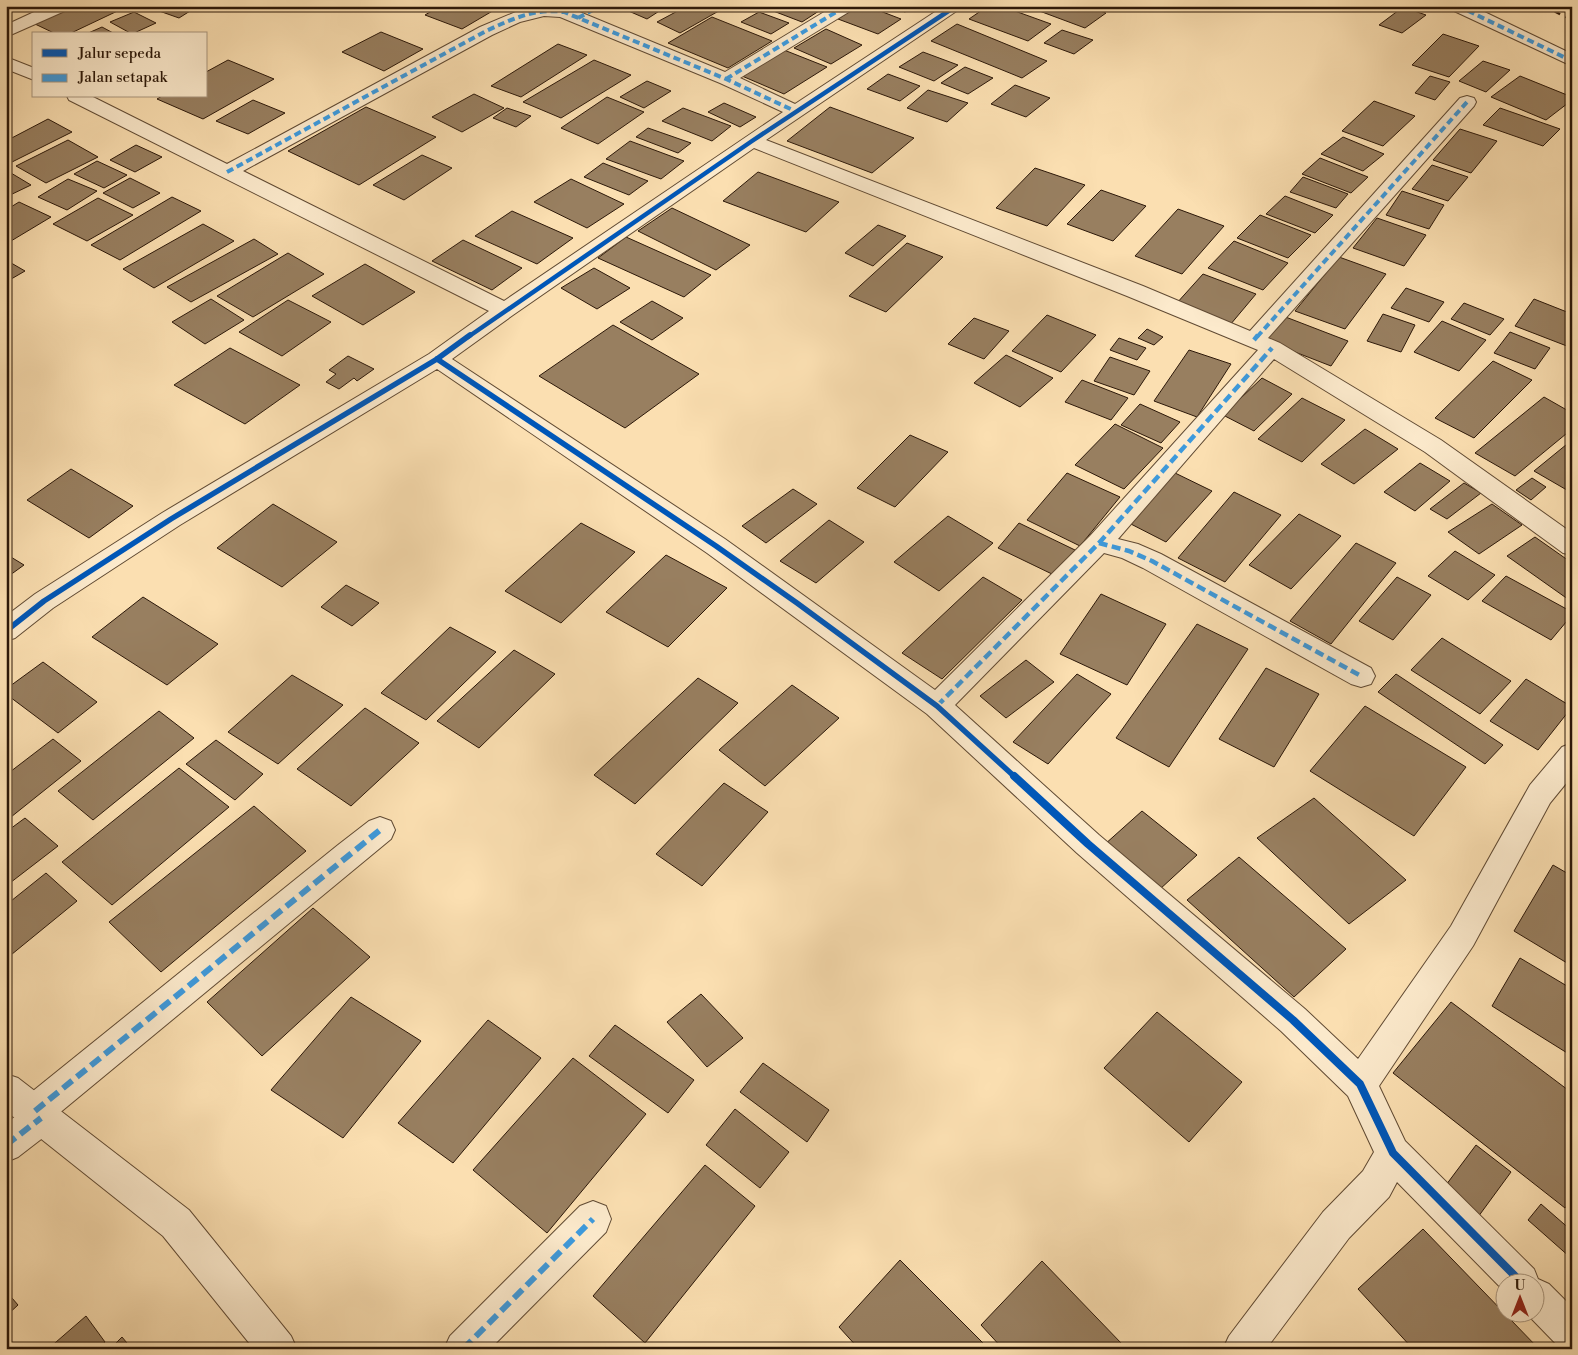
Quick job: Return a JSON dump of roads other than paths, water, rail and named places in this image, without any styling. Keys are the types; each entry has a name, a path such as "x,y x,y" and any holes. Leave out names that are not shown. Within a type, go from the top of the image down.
{"street":[{"path":"6,32 61,6"},
{"path":"578,18 600,6"},
{"path":"726,79 846,6"},
{"path":"6,631 44,601 171,519 437,359 505,310 752,141 956,6"},
{"path":"1458,6 1572,61"},
{"path":"227,172 486,31 536,11 552,9 726,79 797,112"},
{"path":"6,62 32,74"},
{"path":"80,98 505,310"},
{"path":"937,706 1099,543 1263,344 1467,102"},
{"path":"752,141 1263,344 1433,446 1572,546"},
{"path":"437,359 732,558 937,706 1088,844 1293,1020 1360,1084 1393,1154 1511,1272"},
{"path":"1099,543 1129,551 1152,561 1361,676"},
{"path":"1360,1084 1462,936 1540,794 1572,755"},
{"path":"6,1145 38,1115 380,830"},
{"path":"6,1090 176,1223 278,1349"},
{"path":"1242,1349 1336,1225 1376,1184 1393,1154"},
{"path":"463,1349 593,1219"},
{"path":"1546,1307 1572,1334"}],"railway":[{"path":"1544,6 1572,20"}]}
